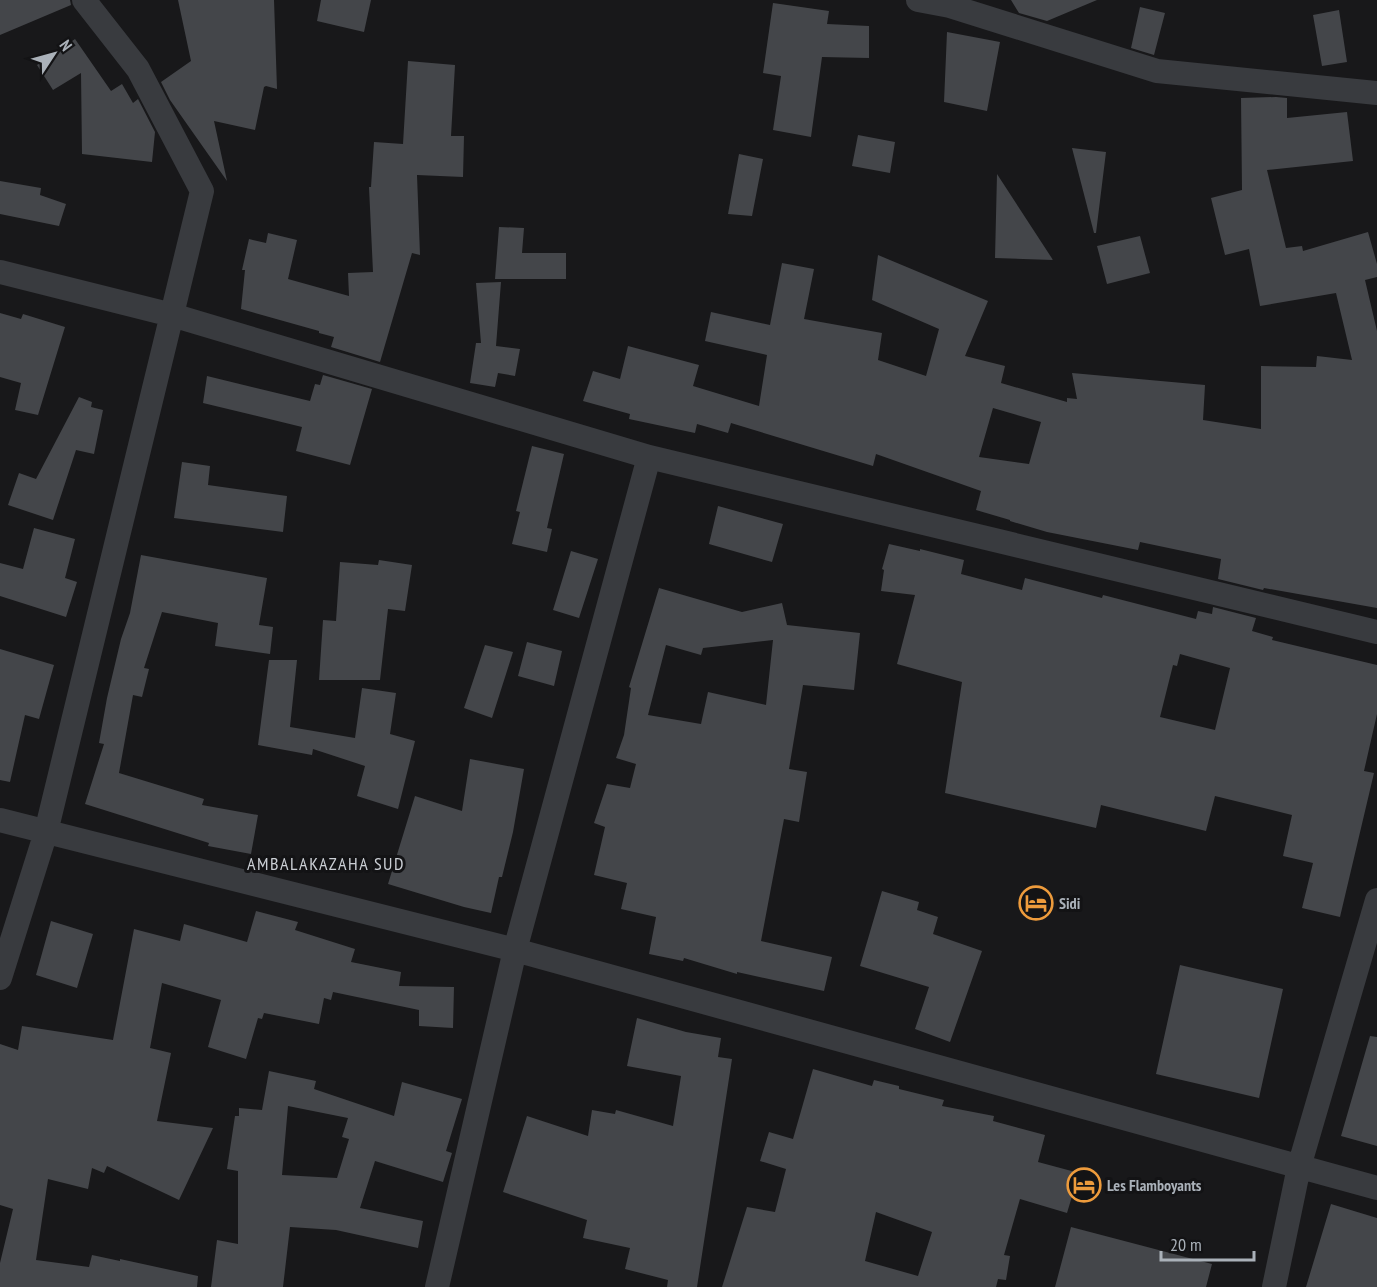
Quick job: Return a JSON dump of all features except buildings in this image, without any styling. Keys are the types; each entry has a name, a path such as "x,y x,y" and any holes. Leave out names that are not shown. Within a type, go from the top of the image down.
{"street":[{"path":"0,978 46,832 202,191 138,69 84,0"},
{"path":"918,0 950,6 1157,71 1377,93"},
{"path":"0,272 172,315 649,456 1377,632"},
{"path":"437,1287 515,950 649,456"},
{"path":"0,820 515,950 1377,1188"},
{"path":"1274,1287 1299,1167 1377,900"}],"place":[{"name":"Sidi","path":"1036,903"},
{"name":"Les Flamboyants","path":"1084,1185"}],"district":[{"name":"AMBALAKAZAHA SUD","path":"326,864"}]}
